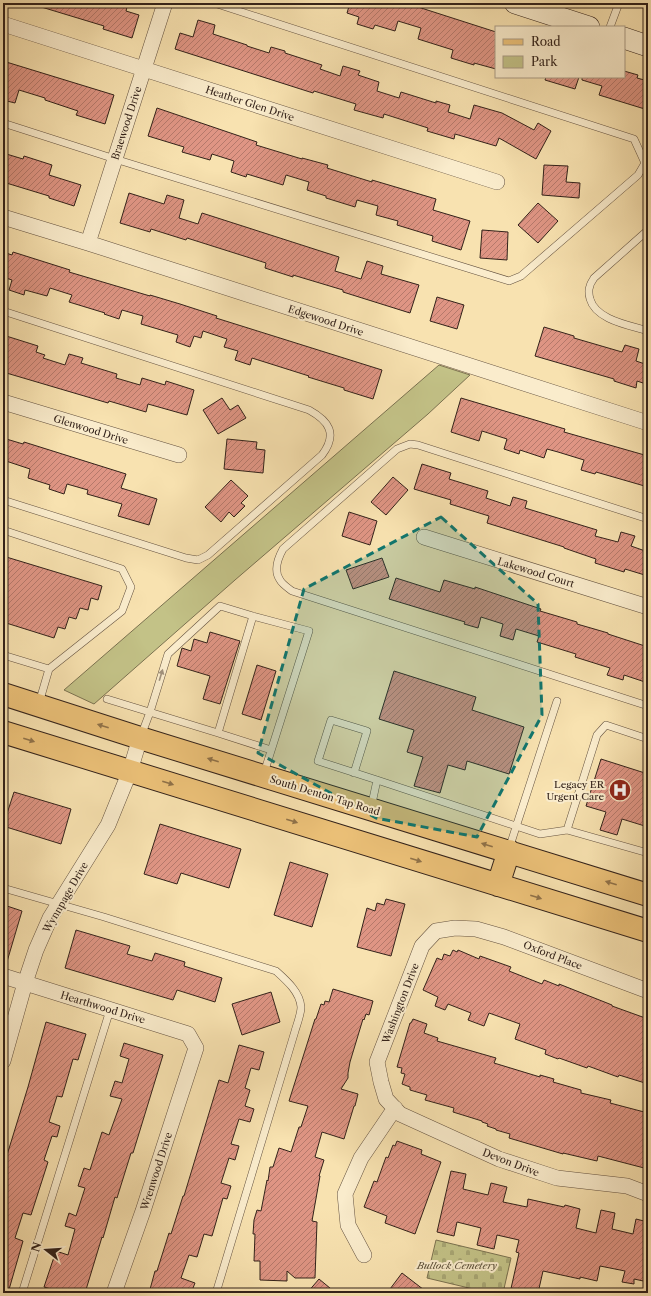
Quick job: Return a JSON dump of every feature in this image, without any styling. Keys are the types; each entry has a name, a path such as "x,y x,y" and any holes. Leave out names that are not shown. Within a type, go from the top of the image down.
{"main road":[{"name":"South Denton Tap Road","path":"3,694 140,738 648,895"},
{"path":"3,732 648,931"},
{"path":"498,885 509,852"}],"street":[{"name":"Braewood Drive","path":"88,243 165,3"},
{"path":"518,4 586,26"},
{"name":"Heather Glen Drive","path":"3,24 497,182"},
{"path":"625,38 648,46"},
{"name":"Edgewood Drive","path":"3,217 648,423"},
{"name":"Glenwood Drive","path":"3,402 179,456"},
{"name":"Lakewood Court","path":"424,537 648,607"},
{"name":"Wynnpage Drive","path":"3,1061 36,950 50,918 108,825 130,771 140,738"},
{"name":"Oxford Place","path":"455,928 476,929 504,937 648,991"},
{"name":"Washington Drive","path":"391,1104 381,1082 377,1062 422,946 436,931 455,928"},
{"name":"Hearthwood Drive","path":"3,976 188,1034 196,1048"},
{"name":"Wrenwood Drive","path":"114,1293 143,1211 196,1048"},
{"path":"364,1255 348,1225 345,1194 361,1158 391,1104"},
{"name":"Devon Drive","path":"391,1104 400,1114 499,1159 557,1178 627,1186 648,1194"}],"lane":[{"path":"3,123 508,281 521,276 638,175 645,164 634,139 214,3"},
{"path":"610,26 619,3"},
{"path":"648,230 594,278 590,286 589,294 592,304 599,313 648,331"},
{"path":"3,311 309,410 320,416 327,424 330,433 330,440 328,448 322,455 208,555 198,560 186,558 3,500"},
{"path":"648,519 418,445 410,444 397,449 283,548 278,558 276,571 280,580 292,591 648,706"},
{"path":"3,530 122,569 131,587 122,611 49,669 38,705"},
{"path":"140,738 150,712 168,654 220,606 308,631 264,776"},
{"path":"218,733 253,616"},
{"path":"3,655 49,669"},
{"path":"107,700 271,750"},
{"path":"509,852 557,701"},
{"path":"354,772 367,731 331,720 318,761 540,834 567,830 648,853"},
{"path":"567,830 597,735 606,725 648,738"},
{"path":"371,809 377,780"},
{"path":"3,888 104,917 276,971 297,993 301,1006 295,1031 216,1293"},
{"path":"22,1293 110,1010"}],"highlighted area":[{"path":"441,517 538,604 542,715 477,837 376,818 258,753 304,589"}],"green space":[{"path":"439,365 470,375 428,414 94,704 64,690"},
{"name":"Bullock Cemetery","path":"436,1240 511,1258 503,1293 490,1293 427,1278"}],"building":[{"path":"39,3 128,3 126,11 139,15 132,38 103,29 104,26 38,6"},
{"path":"350,3 410,3 415,6 495,32 495,69 474,63 474,65 451,58 453,50 418,39 421,28 398,21 395,31 375,25 373,29 357,24 359,17 347,13"},
{"path":"198,20 215,25 213,34 269,53 271,47 285,51 285,53 322,65 320,69 340,76 343,66 360,71 358,75 379,82 377,91 399,98 401,92 436,103 436,101 450,105 448,112 470,119 474,105 502,113 534,130 538,123 551,131 536,159 499,138 496,146 455,134 454,139 427,131 428,128 384,114 383,118 354,110 356,104 314,91 313,93 175,49 180,33 193,37"},
{"path":"3,61 114,95 105,124 76,115 78,111 19,90 15,103 3,100"},
{"path":"625,71 638,75 637,78 648,81 648,110 599,95 602,86 582,80 582,78 625,78"},
{"path":"546,78 579,78 575,89 545,80"},
{"path":"157,108 257,142 256,145 328,165 327,168 372,182 372,180 436,199 433,210 470,221 461,250 432,241 433,236 397,225 398,221 376,215 378,206 357,200 355,207 326,198 326,196 307,190 309,182 286,175 283,185 247,174 246,177 231,172 234,161 212,154 210,160 182,152 184,147 148,136"},
{"path":"3,153 23,159 24,156 52,165 49,175 81,185 74,206 49,198 49,196 3,182"},
{"path":"544,165 568,166 566,182 580,183 579,198 542,195"},
{"path":"129,193 164,204 167,195 184,200 179,218 198,224 202,213 339,257 335,271 361,279 367,261 383,266 381,274 419,285 410,313 343,292 343,290 265,268 266,263 187,238 186,240 151,229 150,232 120,223"},
{"path":"538,203 558,221 538,243 518,225"},
{"path":"482,230 508,232 507,260 480,258"},
{"path":"3,252 12,255 13,252 70,270 69,272 180,304 217,316 216,318 382,370 373,399 308,377 309,376 252,358 250,365 235,360 238,351 224,347 227,339 203,331 201,338 194,336 190,347 176,342 178,335 141,324 143,316 122,310 119,319 69,302 72,295 50,288 47,296 25,290 24,295 9,290 12,280 3,277"},
{"path":"437,297 464,305 457,329 430,321"},
{"path":"544,327 574,336 574,338 622,352 625,345 639,349 636,361 648,365 646,384 637,381 636,388 614,381 614,379 535,356"},
{"path":"3,335 38,346 36,352 45,355 43,358 65,365 69,354 83,358 81,363 117,374 116,378 140,385 142,378 165,385 166,381 194,390 187,415 148,404 146,412 109,401 108,403 3,372"},
{"path":"222,398 230,410 238,405 246,418 218,434 203,410"},
{"path":"461,398 565,429 564,432 648,456 648,487 596,472 595,474 581,470 584,460 558,452 547,449 544,458 520,450 519,454 504,449 507,439 482,431 479,441 451,432"},
{"path":"3,438 23,444 24,442 126,474 121,488 157,499 149,525 118,516 122,504 87,494 88,490 67,484 64,494 49,489 50,485 28,478 30,469 3,460"},
{"path":"227,439 257,442 256,449 265,450 263,473 224,469"},
{"path":"422,464 451,473 449,479 488,491 486,498 510,506 513,497 527,501 525,508 597,530 595,536 618,542 621,532 635,536 631,546 648,552 648,576 625,569 624,572 595,563 596,559 564,547 487,523 489,516 450,504 451,500 414,489"},
{"path":"393,477 408,490 386,515 371,502"},
{"path":"231,480 248,496 241,503 245,506 234,517 229,512 221,522 205,507"},
{"path":"349,512 377,521 370,545 342,536"},
{"path":"3,556 102,586 98,600 91,598 88,610 80,608 76,619 69,617 65,629 58,627 54,638 3,622"},
{"path":"382,558 389,577 353,589 346,570"},
{"path":"396,578 440,592 444,580 475,589 475,587 541,609 540,611 577,622 577,624 648,647 648,683 624,675 623,680 607,675 610,668 575,657 576,654 537,642 539,636 516,629 513,640 500,636 503,624 481,617 478,628 464,624 465,622 389,599"},
{"path":"210,632 240,641 220,704 203,699 210,676 177,666 182,648 191,651 194,639 207,643"},
{"path":"257,665 276,671 261,720 242,714"},
{"path":"394,671 476,697 472,710 524,727 509,774 467,761 465,770 448,765 440,793 414,786 423,757 407,752 414,730 379,719"},
{"name":"Legacy ER Urgent Care","path":"601,759 648,774 648,827 622,819 617,835 600,830 606,812 586,806"},
{"path":"14,792 71,809 61,844 3,826"},
{"path":"160,824 241,849 229,888 181,873 177,884 144,874"},
{"path":"290,862 328,874 312,927 274,915"},
{"path":"386,899 405,904 391,956 357,947 367,908 375,911 377,903 384,905"},
{"path":"7,906 22,911 6,965 3,964 3,919"},
{"path":"76,930 130,946 127,954 152,961 155,953 185,962 184,966 222,978 215,1002 177,990 173,1000 65,968"},
{"path":"453,950 457,952 458,950 479,959 480,956 511,967 509,971 542,984 544,980 559,986 559,984 648,1019 648,1074 645,1083 619,1075 618,1077 588,1066 587,1068 545,1054 546,1050 515,1039 520,1024 489,1013 484,1026 468,1020 471,1013 448,1004 445,1010 435,1006 438,997 423,990 437,958 442,960 444,954 450,956"},
{"path":"333,989 373,1001 369,1015 366,1014 364,1020 363,1019 350,1062 348,1078 341,1089 358,1094 344,1139 322,1132 315,1157 324,1160 319,1176 312,1221 317,1222 315,1278 295,1278 287,1271 287,1281 260,1280 260,1261 254,1261 254,1220 257,1210 261,1211 270,1167 273,1167 279,1148 291,1152 299,1127 301,1127 308,1106 289,1101 315,1019 321,1004 324,1005 325,1001 329,1002"},
{"path":"271,992 280,1022 242,1035 232,1004"},
{"path":"413,1019 427,1024 424,1033 438,1038 437,1041 496,1058 494,1063 540,1077 540,1075 554,1079 553,1082 581,1090 581,1093 611,1100 610,1103 648,1113 648,1169 598,1156 597,1161 563,1154 509,1138 510,1134 487,1126 488,1124 482,1121 453,1112 454,1108 425,1100 427,1095 410,1090 410,1087 402,1084 405,1074 401,1073 402,1068 397,1067 410,1023"},
{"path":"46,1022 86,1034 78,1060 73,1059 62,1097 57,1096 49,1122 60,1126 57,1137 52,1136 44,1160 48,1162 31,1215 23,1213 15,1238 23,1241 8,1293 3,1293 3,1168"},
{"path":"124,1043 163,1055 133,1153 131,1153 117,1198 115,1197 85,1293 49,1293 51,1289 44,1287 56,1251 68,1255 75,1229 65,1226 69,1213 76,1216 85,1188 78,1186 84,1168 90,1170 102,1132 109,1135 122,1099 110,1096 115,1081 122,1083 129,1059 120,1056"},
{"path":"239,1045 264,1052 259,1070 251,1068 245,1088 250,1090 245,1106 254,1109 250,1122 239,1119 231,1144 239,1146 235,1160 229,1158 221,1183 231,1186 227,1199 223,1198 212,1236 204,1234 197,1257 189,1255 181,1278 195,1283 191,1293 149,1293 155,1271 157,1271 169,1233 171,1234 184,1196 219,1080 228,1083"},
{"path":"397,1141 422,1150 421,1154 441,1162 415,1234 385,1223 387,1216 364,1207 374,1181 377,1182 386,1157 388,1158 393,1145 395,1146"},
{"path":"451,1171 466,1174 463,1189 488,1195 491,1183 507,1187 503,1202 527,1207 528,1199 580,1209 576,1228 596,1233 601,1210 615,1213 612,1229 633,1234 636,1219 648,1222 648,1282 634,1279 634,1284 622,1282 625,1271 600,1266 597,1281 543,1271 538,1293 510,1293 519,1253 516,1252 519,1240 497,1235 494,1249 477,1245 481,1228 457,1222 454,1236 437,1232"},
{"path":"402,1273 428,1293 387,1293"},
{"path":"319,1279 336,1293 307,1293"}],"place":[{"name":"Legacy ER Urgent Care","path":"620,790"}]}
